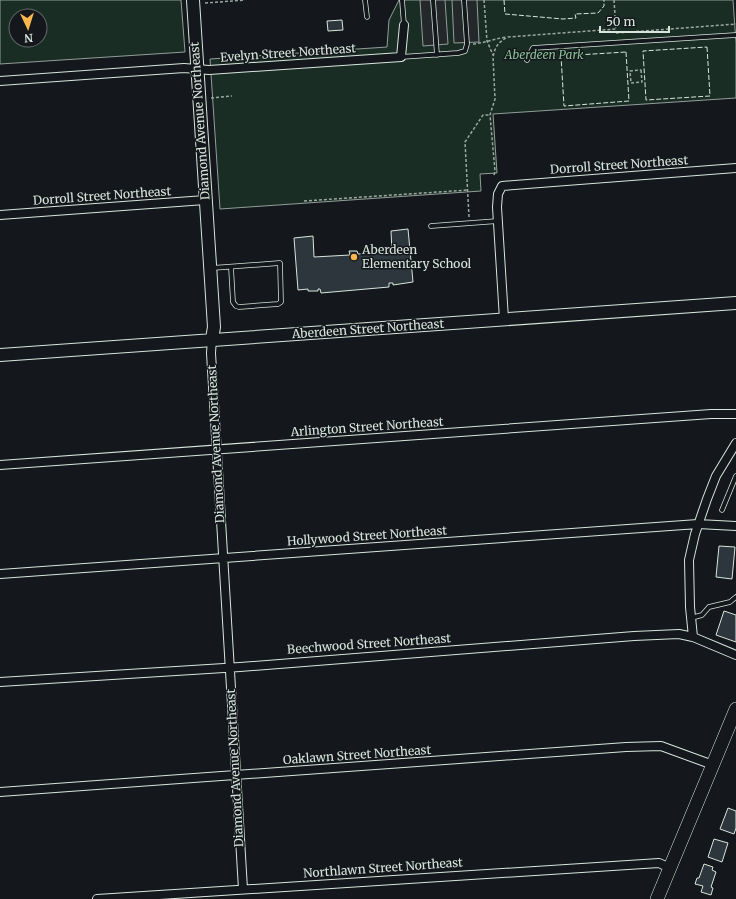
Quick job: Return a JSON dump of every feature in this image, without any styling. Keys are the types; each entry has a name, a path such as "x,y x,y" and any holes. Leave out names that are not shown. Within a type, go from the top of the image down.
{"main road":[{"path":"657,899 736,709"}],"street":[{"name":"Diamond Avenue Northeast","path":"192,0 214,327 211,352 242,889"},
{"path":"401,57 404,24"},
{"name":"Evelyn Street Northeast","path":"0,81 184,68 209,70 401,57"},
{"name":"Dorroll Street Northeast","path":"498,221 498,194 500,188 504,185 736,168"},
{"name":"Dorroll Street Northeast","path":"0,215 205,200"},
{"path":"498,221 504,319"},
{"name":"Aberdeen Street Northeast","path":"0,355 736,303"},
{"name":"Arlington Street Northeast","path":"0,465 703,415 736,414"},
{"path":"693,637 689,560 698,524 716,476 736,443"},
{"name":"Hollywood Street Northeast","path":"0,574 698,524 736,526"},
{"name":"Beechwood Street Northeast","path":"0,682 679,634 693,637 736,655"},
{"name":"Oaklawn Street Northeast","path":"0,792 626,747 661,746 713,765"},
{"name":"Northlawn Street Northeast","path":"103,899 658,863 670,868"}],"lane":[{"path":"365,0 367,17"},
{"path":"402,0 404,24"},
{"path":"433,0 436,55"},
{"path":"401,57 462,53 465,51 467,44 464,0"},
{"path":"527,60 533,48 736,35"},
{"path":"431,226 498,221"},
{"path":"209,268 280,263 281,302 278,304 236,306 233,302 231,267"},
{"path":"722,510 736,476"},
{"path":"691,618 702,615 709,607 730,602 736,597"}],"path":[{"path":"205,3 245,0"},
{"path":"484,0 487,41 493,57 495,99 490,115 495,171 494,175"},
{"path":"614,0 617,42"},
{"path":"616,33 736,24"},
{"path":"467,44 484,43 487,41 508,37 616,30"},
{"path":"493,57 497,44 508,37"},
{"path":"641,70 642,82 631,83 630,77 630,71 641,70"},
{"path":"211,98 232,96"},
{"path":"470,223 465,142 483,116 490,115"},
{"path":"304,201 468,190"}],"green space":[{"path":"0,0 181,0 185,52 0,64"},
{"name":"Aberdeen Park","path":"399,0 733,0 736,43 736,98 493,114 497,173 480,174 481,191 220,209 210,59 387,47 389,20"}],"shaded area":[{"path":"420,0 445,0 448,44 423,46"},
{"path":"452,0 477,0 479,42 454,43"}],"building":[{"path":"342,20 343,30 328,31 327,21"},
{"name":"Aberdeen Elementary School","path":"408,229 413,282 393,285 393,283 389,283 389,287 321,293 320,289 318,289 318,291 308,291 308,289 298,290 294,238 313,236 314,257 350,255 349,251 357,251 358,254 392,251 391,231"},
{"path":"719,546 735,547 732,579 716,577"},
{"path":"724,611 736,615 736,642 716,635"},
{"path":"728,808 736,811 736,828 734,834 720,829"},
{"path":"714,839 728,843 722,862 708,857"},
{"path":"704,864 713,867 712,870 716,872 711,887 713,888 711,895 701,892 703,886 695,884"}],"fence":[{"path":"504,0 505,14 563,19 576,18 575,14 598,13 604,6 604,0"},
{"path":"707,47 710,96 646,100 643,51 707,47"},
{"path":"626,52 629,101 564,106 561,56 626,52"}],"place":[{"name":"Aberdeen Elementary School","path":"354,257"}]}
